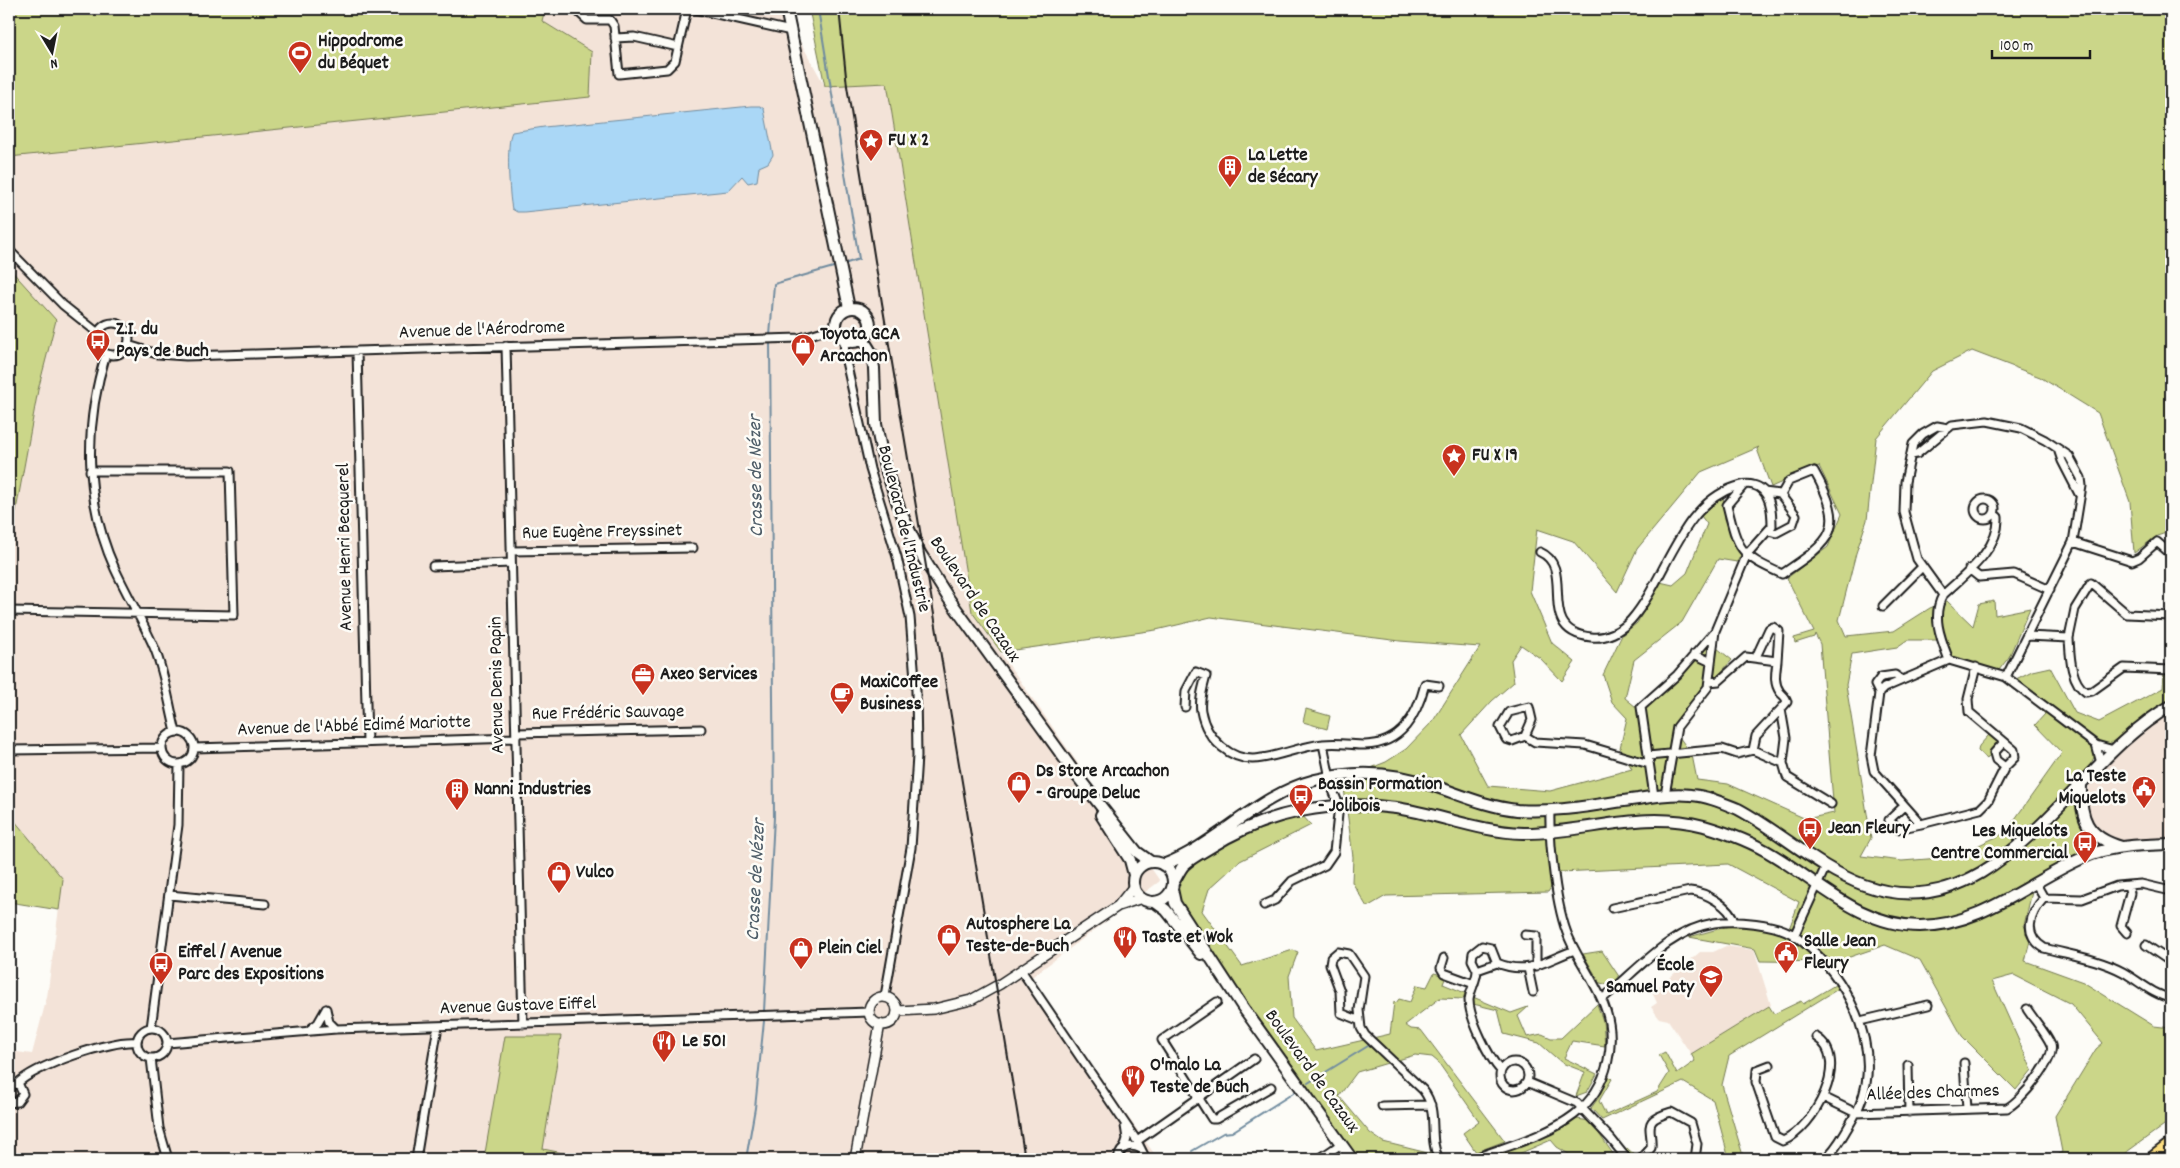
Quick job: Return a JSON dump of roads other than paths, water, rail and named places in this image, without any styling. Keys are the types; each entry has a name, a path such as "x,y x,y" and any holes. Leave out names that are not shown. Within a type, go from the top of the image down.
{"main road":[{"path":"786,9 849,308"},
{"path":"849,308 861,309 869,318 870,329 864,339 854,342 844,340 836,327 840,313 849,308"},
{"name":"Boulevard de Cazaux","path":"864,339 871,352 874,368 876,424 884,464 910,533 949,599 1076,776 1130,860 1134,881"},
{"path":"1163,865 1180,858 1278,794 1330,777 1382,774 1411,778 1499,807 1550,811 1654,796 1692,795 1721,802 1738,809 1851,880 1885,890 1930,891 1957,885 1986,872 2002,861 2140,726 2171,706"},
{"name":"Boulevard de Cazaux","path":"1076,776 1138,852 1151,862"},
{"path":"2081,784 2081,804 2090,828 2104,840 2122,847"},
{"path":"1173,886 1171,872 1163,865 1151,862 1142,866 1134,881 1142,898 1155,902 1165,898 1173,886 1184,865 1222,839 1243,829 1289,813 1339,806 1399,808 1502,832 1552,832 1637,819 1674,821 1703,826 1759,846 1817,885 1871,917 1921,926 1962,920 1986,910 2080,859 2122,847 2171,844"},
{"name":"Boulevard de Cazaux","path":"1173,886 1175,903 1242,1006 1352,1159"},
{"name":"Boulevard de Cazaux","path":"1155,902 1166,910 1242,1006"},
{"path":"2150,1159 2171,1143"}],"street":[{"path":"575,9 587,20 610,20 614,26 619,74 667,69 675,61 687,9"},
{"path":"694,9 791,31"},
{"path":"616,38 634,37 678,47"},
{"path":"9,250 64,305 98,333"},
{"path":"118,324 126,330 128,345 125,350 116,355 106,354 97,343 98,333 104,326 118,324"},
{"name":"Avenue de l'Aérodrome","path":"128,345 158,354 186,356 769,339 807,337 836,327"},
{"name":"Boulevard de l'Industrie","path":"844,340 845,357 870,469 896,557 910,617 916,691 917,756 911,848 885,996"},
{"name":"Avenue Denis Papin","path":"506,346 523,1024"},
{"name":"Avenue Henri Becquerel","path":"358,351 367,743"},
{"path":"106,354 96,386 90,471 97,514 109,554 155,649 176,732"},
{"path":"1942,595 1921,568 1911,542 1904,512 1905,482 1911,455 1917,454 1948,428 1973,421 2002,423 2021,428 2067,454 2081,478 2082,486 2079,494 2073,542 2006,676"},
{"path":"2058,450 2061,460 2079,494"},
{"path":"2061,460 2067,454"},
{"path":"9,611 138,615 234,615 230,471 90,471"},
{"path":"1744,485 1727,505 1736,542 1754,562 1782,574 1810,556 1827,540 1833,513 1829,497 1814,471 1789,480 1781,494"},
{"path":"1540,552 1547,555 1554,566 1557,576 1557,605 1560,618 1565,624 1583,636 1598,637 1609,635 1618,631 1636,614 1701,510 1719,495 1744,485 1756,485 1764,492 1771,511 1772,526 1747,554 1737,572 1715,631 1709,682 1705,692 1677,727 1665,795"},
{"path":"1764,492 1781,494 1796,515 1793,524 1774,534 1769,531"},
{"path":"1949,660 1936,618 1938,604 1942,595 1993,544 1999,529 1998,518 1994,514"},
{"path":"2073,542 2129,561 2139,558 2157,542 2171,554"},
{"name":"Rue Eugène Freyssinet","path":"511,551 693,548"},
{"path":"433,566 511,563"},
{"path":"1883,606 1921,568"},
{"path":"1969,568 1979,577 2014,574 2050,590"},
{"path":"2171,616 2127,614 2091,583 2076,609 2069,638 2073,671 2086,692 2092,691 2124,668 2171,670"},
{"path":"1753,750 1756,736 1787,702 1786,697 1779,691 1775,680 1779,631 1773,627 1769,628 1756,657"},
{"path":"1654,796 1641,707 1677,675 1715,631"},
{"path":"2027,636 2069,638"},
{"path":"1694,654 1711,662"},
{"path":"1709,682 1719,681 1743,658 1777,659"},
{"path":"1879,694 1884,688 1949,660 2006,676 2096,745 2114,750"},
{"path":"1904,806 1889,820 1898,829 1980,809 1988,801 2005,767 2016,754 1969,712 1968,700 1976,667"},
{"path":"1184,707 1186,691 1196,672 1206,676 1201,710 1208,732 1224,750 1248,758 1261,759 1295,748 1337,742 1365,745 1382,743 1393,738 1414,715 1425,684 1439,686"},
{"path":"1902,680 1895,675 1881,677 1875,685 1879,694 1872,762 1874,771 1921,824"},
{"path":"1529,707 1532,720 1525,736 1512,741 1506,739 1500,727 1509,712 1529,707"},
{"path":"1781,709 1786,738 1783,763 1788,777 1831,804"},
{"name":"Rue Frédéric Sauvage","path":"515,735 700,729"},
{"path":"176,732 187,734 192,740 194,748 188,760 179,764 167,760 162,748 165,738 176,732"},
{"name":"Avenue de l'Abbé Edimé Mariotte","path":"194,748 367,743 515,735"},
{"path":"1525,736 1535,742 1585,745 1648,760 1672,753 1722,749 1737,754 1753,750 1783,763"},
{"path":"2004,742 1994,753 1996,760 2005,767"},
{"path":"1264,905 1275,900 1292,881 1319,869 1331,858 1334,852 1339,806 1323,744"},
{"path":"2096,745 2101,763"},
{"path":"9,750 162,748"},
{"path":"151,1028 178,825 179,764"},
{"path":"1473,1159 1491,1156 1550,1129 1582,1108 1597,1088 1609,1063 1608,1020 1602,1000 1568,937 1558,902 1550,811"},
{"path":"1794,936 1826,866"},
{"path":"1118,906 1134,881"},
{"path":"2035,882 2044,898"},
{"path":"2171,891 2141,884 2117,886 2082,899 2044,898 2034,909 2030,921 2031,932 2038,944 2044,948 2106,964 2123,972 2159,995 2171,998"},
{"path":"2127,933 2121,926 2130,893 2128,885"},
{"path":"1612,908 1690,891 1699,892 1728,910 1734,922"},
{"path":"169,895 265,904"},
{"path":"898,1011 934,1009 965,1002 990,990 1118,906 1142,898"},
{"path":"1602,1000 1672,940 1713,923 1755,923 1794,936 1821,961 1841,986 1860,1021 1867,1050 1866,1082 1856,1113 1828,1158"},
{"path":"1525,935 1536,936 1536,966"},
{"path":"1497,963 1492,948 1482,946 1473,953 1472,960 1477,970 1469,999 1471,1011 1492,1061 1501,1070 1502,1084 1510,1090 1518,1090 1527,1082 1528,1073 1522,1065 1513,1062 1501,1070"},
{"path":"2146,946 2171,962"},
{"path":"1477,970 1497,963 1510,968 1528,968 1575,950"},
{"path":"1358,1020 1346,1016 1340,1010 1339,986 1330,964 1331,958 1338,952 1349,954 1364,976 1358,1020 1365,1035 1423,1090 1431,1105 1434,1148 1439,1159"},
{"path":"1444,958 1441,968 1444,973 1474,984"},
{"path":"1528,968 1533,992"},
{"path":"1021,970 1123,1121 1146,1159"},
{"path":"885,996 891,998 896,1004 898,1011 894,1020 889,1024 880,1024 874,1021 870,1012 873,1001 885,996"},
{"path":"1217,1002 1162,1040 1212,1119 1216,1119 1271,1087"},
{"path":"1860,1021 1928,1005"},
{"name":"Allée des Charmes","path":"1856,1113 2007,1108 2016,1104 2025,1095 2051,1055 2052,1046 2027,1008"},
{"path":"306,1032 318,1023 326,1009 329,1022 336,1029"},
{"name":"Avenue Gustave Eiffel","path":"167,1043 336,1029 870,1012"},
{"path":"855,1159 880,1024"},
{"path":"416,1159 438,1026"},
{"path":"151,1028 162,1032 167,1043 162,1054 151,1058 141,1053 137,1042 141,1032 151,1028"},
{"path":"1770,1065 1757,1070 1756,1082 1768,1120 1779,1140 1788,1139 1804,1127 1823,1096 1829,1071 1828,1049 1825,1042 1816,1037"},
{"path":"17,1084 28,1074 62,1060 113,1043 137,1042"},
{"path":"151,1058 159,1128 168,1159"},
{"path":"1136,1141 1254,1059"},
{"path":"1964,1063 1967,1110"},
{"path":"1908,1064 1909,1112"},
{"path":"1527,1082 1577,1103 1627,1159"},
{"path":"9,1083 17,1084 22,1090 22,1097 17,1102 9,1103"},
{"path":"1823,1096 1856,1113"},
{"path":"1382,1106 1431,1105"},
{"path":"1641,1159 1651,1148 1649,1126 1671,1112 1691,1123 1697,1144 1695,1159"},
{"path":"1118,1159 1127,1139 1123,1121"},
{"path":"1319,1159 1341,1144"},
{"path":"1124,1148 1135,1146 1141,1150"}],"water":[{"path":"760,106 764,109 773,155 768,163 759,167 757,181 748,183 742,176 728,191 524,212 517,212 512,209 509,182 509,146 512,132 544,127"}],"waterway":[{"name":"Crasse de Nézer","path":"818,9 859,259 844,264"},
{"name":"Crasse de Nézer","path":"770,336 774,284 837,266"},
{"name":"Crasse de Nézer","path":"764,1011 774,817 770,341"},
{"name":"Crasse de Nézer","path":"746,1159 755,1108 764,1021"},
{"path":"1308,1083 1368,1046"},
{"path":"1192,1151 1223,1133 1232,1132 1295,1092"}],"railway":[{"path":"839,9 847,86 875,261 1025,1159"}],"place":[{"name":"Hippodrome du Béquet","path":"300,74"},
{"name":"FU X 2","path":"871,162"},
{"name":"La Lette de Sécary","path":"1230,188"},
{"name":"Z.I. du Pays de Buch","path":"98,362"},
{"name":"Toyota GCA Arcachon","path":"803,367"},
{"name":"FU X 19","path":"1454,477"},
{"name":"Axeo Services","path":"643,696"},
{"name":"MaxiCoffee Business","path":"842,715"},
{"name":"Ds Store Arcachon - Groupe Deluc","path":"1019,804"},
{"name":"La Teste Miquelots","path":"2144,809"},
{"name":"Nanni Industries","path":"457,811"},
{"name":"Bassin Formation - Jolibois","path":"1301,817"},
{"name":"Jean Fleury","path":"1810,850"},
{"name":"Les Miquelots Centre Commercial","path":"2085,864"},
{"name":"Vulco","path":"559,894"},
{"name":"Autosphere La Teste-de-Buch","path":"949,957"},
{"name":"Taste et Wok","path":"1125,959"},
{"name":"Plein Ciel","path":"801,970"},
{"name":"Salle Jean Fleury","path":"1786,974"},
{"name":"Eiffel / Avenue Parc des Expositions","path":"161,985"},
{"name":"École Samuel Paty","path":"1711,998"},
{"name":"Le 501","path":"664,1063"},
{"name":"O'malo La Teste de Buch","path":"1133,1098"}]}
